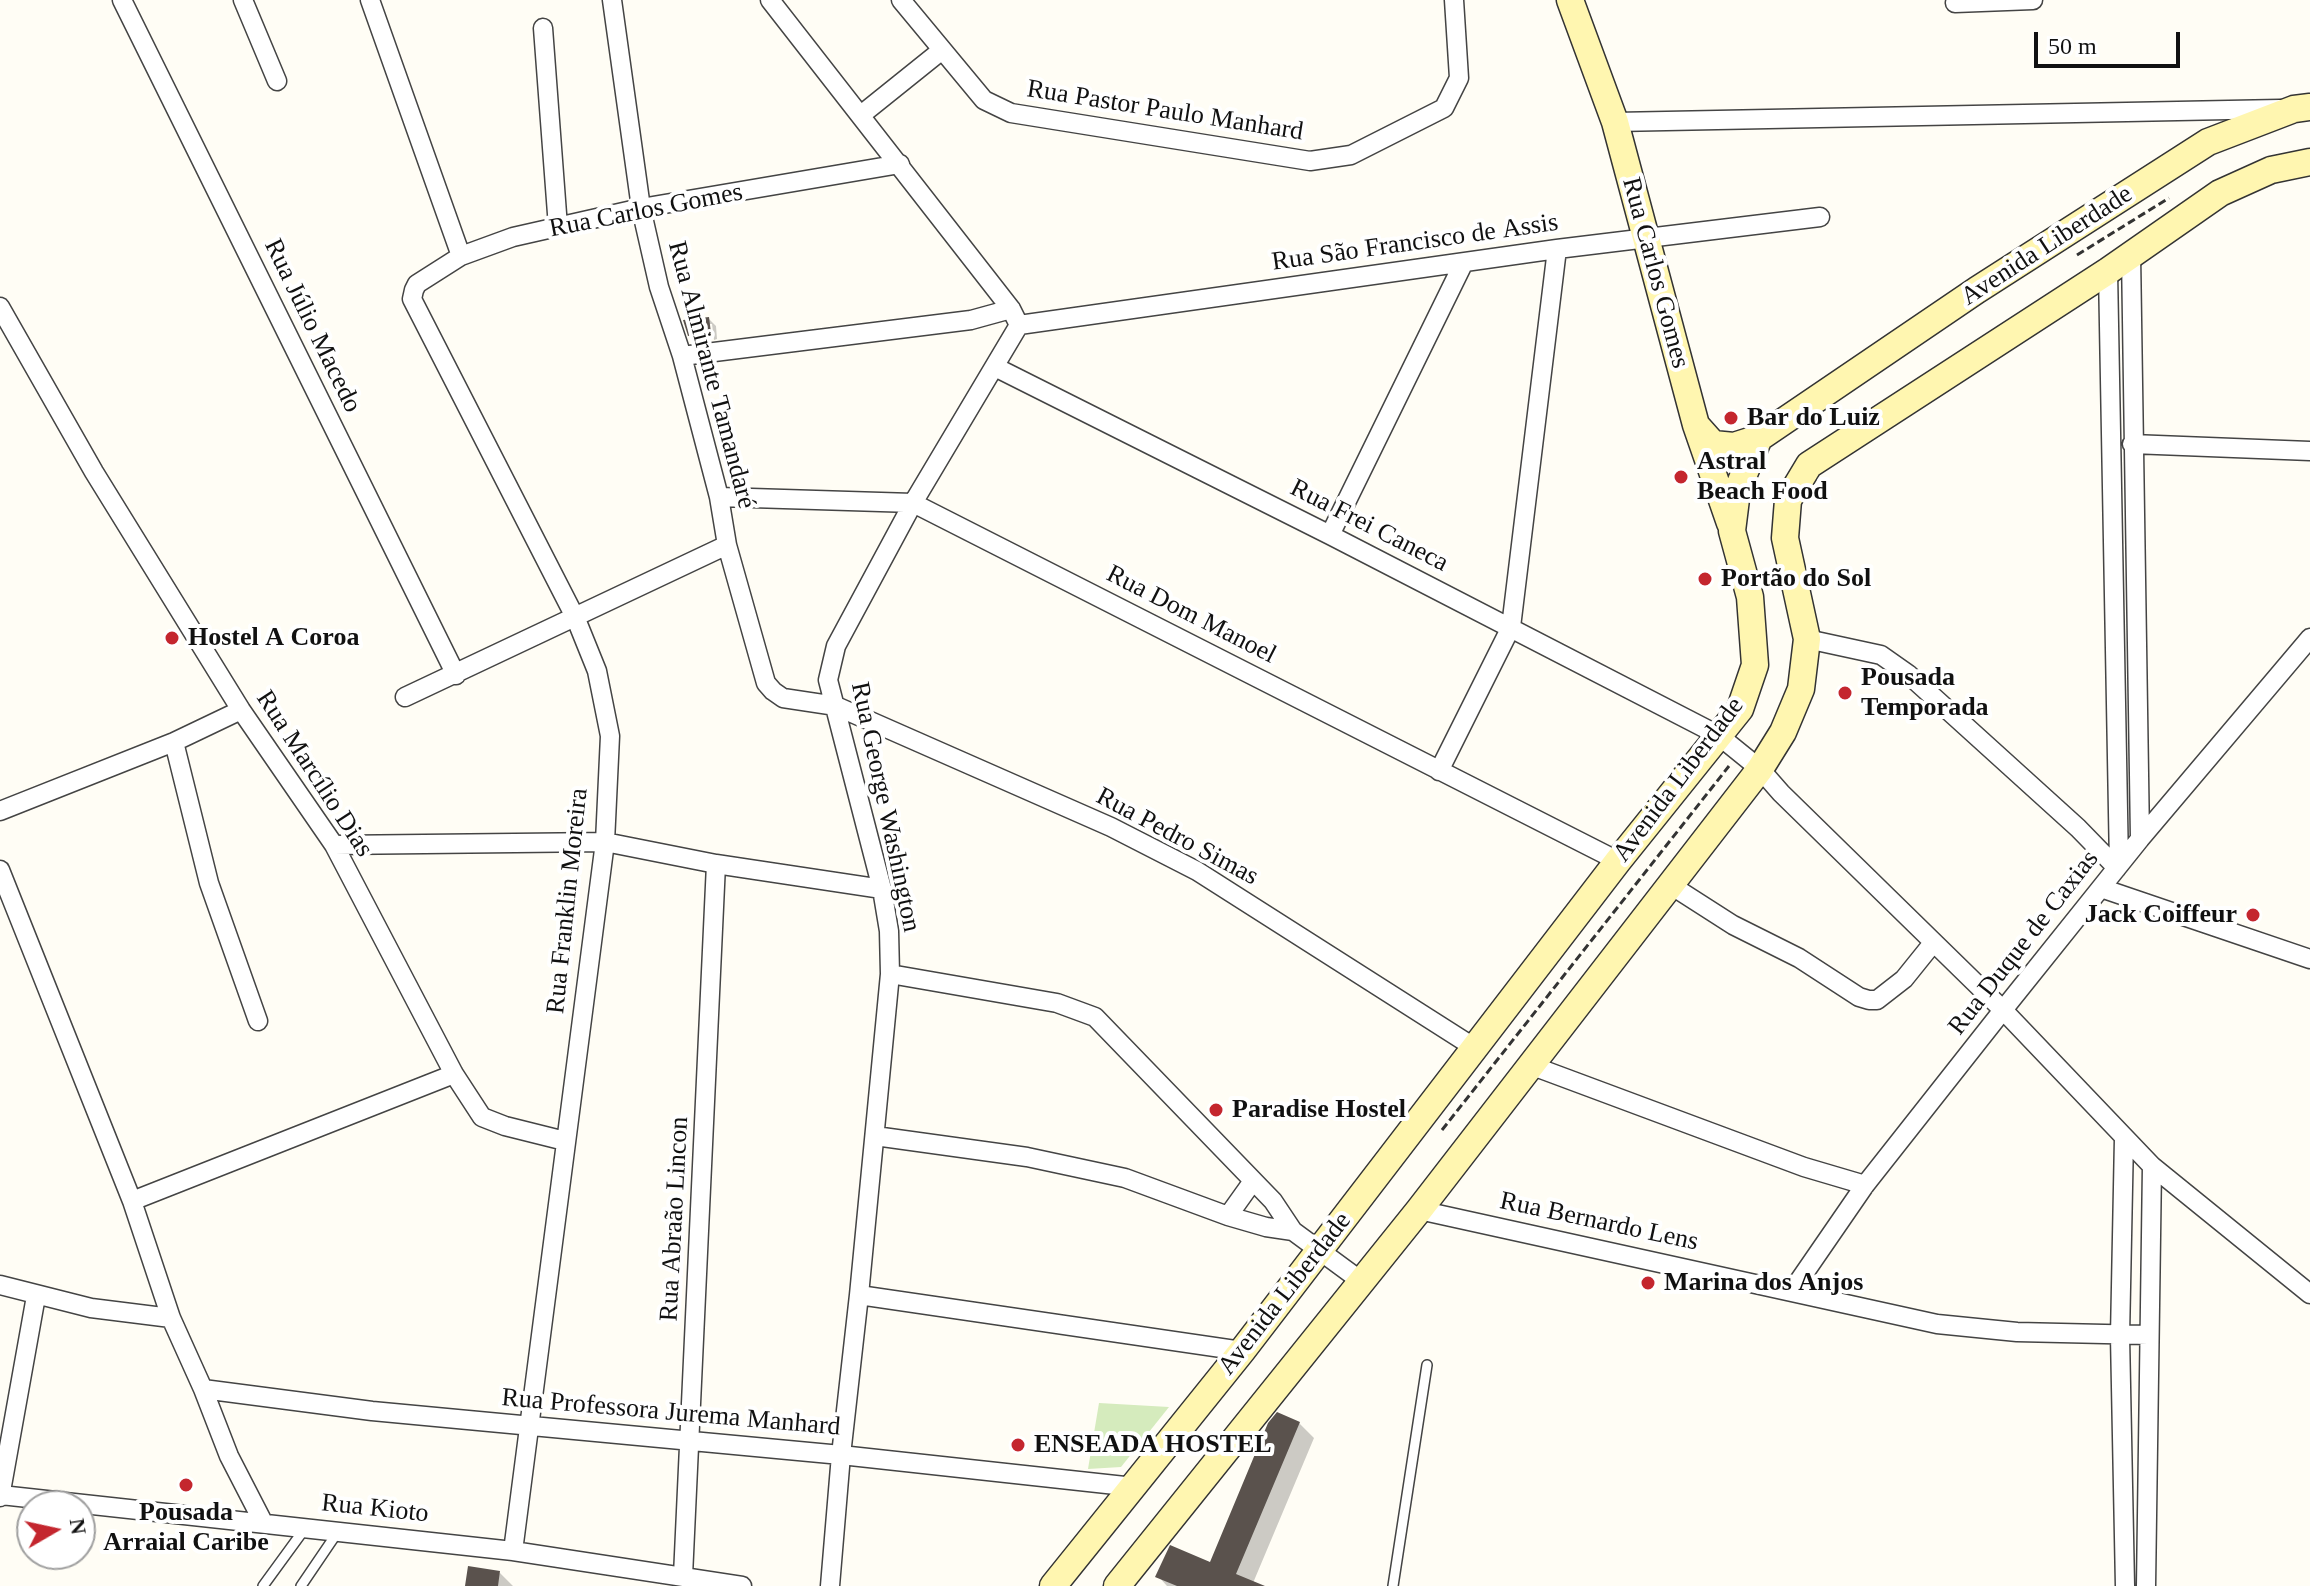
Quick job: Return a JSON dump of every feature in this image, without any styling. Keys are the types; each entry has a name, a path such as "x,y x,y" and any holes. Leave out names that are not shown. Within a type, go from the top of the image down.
{"main road":[{"name":"Rua Carlos Gomes","path":"1570,0 1615,122 1696,425 1732,531"},
{"name":"Avenida Liberdade","path":"1053,1586 1242,1351 1618,861 1740,709 1755,665 1750,597 1732,531 1737,491 1759,438 1977,290 2208,142 2302,108"},
{"name":"Avenida Liberdade","path":"1117,1586 1419,1210 1760,769 1783,732 1801,689 1807,639 1785,538 1788,500 1809,465 2108,271 2220,193 2271,170 2310,162"},
{"path":"1696,425 1713,444 1734,446 1759,438"}],"street":[{"name":"Rua Júlio Macedo","path":"122,0 456,675"},
{"path":"243,0 277,81"},
{"path":"370,0 461,256"},
{"name":"Rua Almirante Tamandaré","path":"612,0 641,208 659,287 682,356 719,497 727,545 766,683 783,698 836,706"},
{"path":"770,0 900,164 1015,317"},
{"name":"Rua Pastor Paulo Manhard","path":"905,2 984,100 1011,113 1310,161 1351,155 1444,108 1459,78 1454,0"},
{"path":"1955,3 2033,0"},
{"path":"543,28 558,227"},
{"path":"861,115 942,50"},
{"path":"1615,122 2302,108"},
{"name":"Rua Carlos Gomes","path":"412,299 417,284 461,256 513,237 641,208 900,164"},
{"name":"Rua São Francisco de Assis","path":"682,356 1820,217"},
{"path":"1439,771 1511,627 1557,249"},
{"path":"2131,254 2140,839"},
{"path":"1330,535 1464,262"},
{"path":"2108,271 2118,866"},
{"name":"Rua Franklin Moreira","path":"412,299 576,619 597,671 610,736 605,842 513,1551"},
{"name":"Rua Marcílio Dias","path":"0,307 94,472 241,710 334,845 454,1074 482,1117 565,1141"},
{"name":"Rua George Washington","path":"830,1586 890,974 889,931 882,889 828,680 836,646 913,503 995,367 1015,317"},
{"name":"Rua Frei Caneca","path":"995,367 1718,735 1760,769 2003,1010 2152,1166 2306,1291"},
{"path":"2132,444 2310,451"},
{"path":"2111,492 2133,492"},
{"name":"Rua Dom Manoel","path":"719,497 913,503 1618,861"},
{"path":"405,697 576,619 727,545"},
{"name":"Rua Duque de Caxias","path":"1792,1291 1865,1185 2003,1010 2173,799 2310,638"},
{"path":"1807,639 1881,655 1908,674 2118,866"},
{"name":"Rua Pedro Simas","path":"836,706 1111,827 1197,871 1475,1048"},
{"path":"0,811 174,742 241,710"},
{"path":"174,742 209,883 258,1021"},
{"path":"2118,821 2139,809 2173,799"},
{"path":"334,845 605,842 716,864 882,889"},
{"name":"Rua Abraão Lincon","path":"683,1576 716,864"},
{"path":"0,870 132,1201 171,1318 229,1456 263,1522"},
{"path":"1669,884 1733,925 1799,958 1859,997 1869,1000 1877,1000 1904,979 1933,943"},
{"path":"2101,888 2310,959"},
{"path":"890,974 1057,1003 1095,1017 1273,1201 1293,1231 1361,1281"},
{"path":"1530,1065 1804,1167 1865,1185"},
{"path":"132,1201 454,1074"},
{"path":"875,1136 1027,1157 1125,1178 1228,1216 1293,1231"},
{"path":"2124,1138 2120,1336 2125,1586"},
{"path":"2146,1586 2152,1166"},
{"path":"1228,1216 1253,1181"},
{"name":"Rua Bernardo Lens","path":"1419,1210 1937,1324 2017,1332 2148,1335"},
{"path":"2306,1291 2310,1268"},
{"path":"0,1285 91,1308 171,1318"},
{"path":"859,1295 1242,1351"},
{"path":"0,1496 36,1296"},
{"name":"Rua Professora Jurema Manhard","path":"203,1389 372,1411 841,1455 1134,1487"},
{"name":"Rua Kioto","path":"0,1496 513,1551 742,1586"}],"lane":[{"path":"1393,1586 1427,1365"},
{"path":"263,1586 306,1527"},
{"path":"301,1586 339,1531"}],"green space":[{"path":"1099,1403 1169,1407 1121,1467 1088,1469"}],"building":[{"path":"709,317 711,333 688,336 683,320"},
{"path":"1277,1412 1300,1422 1236,1574 1265,1586 1177,1586 1155,1577 1170,1545 1210,1562 1268,1423"},
{"path":"468,1566 500,1571 498,1586 465,1586"}],"place":[{"name":"Bar do Luiz","path":"1731,418"},
{"name":"Astral Beach Food","path":"1681,477"},
{"name":"Portão do Sol","path":"1705,579"},
{"name":"Hostel A Coroa","path":"172,638"},
{"name":"Pousada Temporada","path":"1845,693"},
{"name":"Jack Coiffeur","path":"2253,915"},
{"name":"Paradise Hostel","path":"1216,1110"},
{"name":"Marina dos Anjos","path":"1648,1283"},
{"name":"ENSEADA HOSTEL","path":"1018,1445"},
{"name":"Pousada Arraial Caribe","path":"186,1485"}]}
